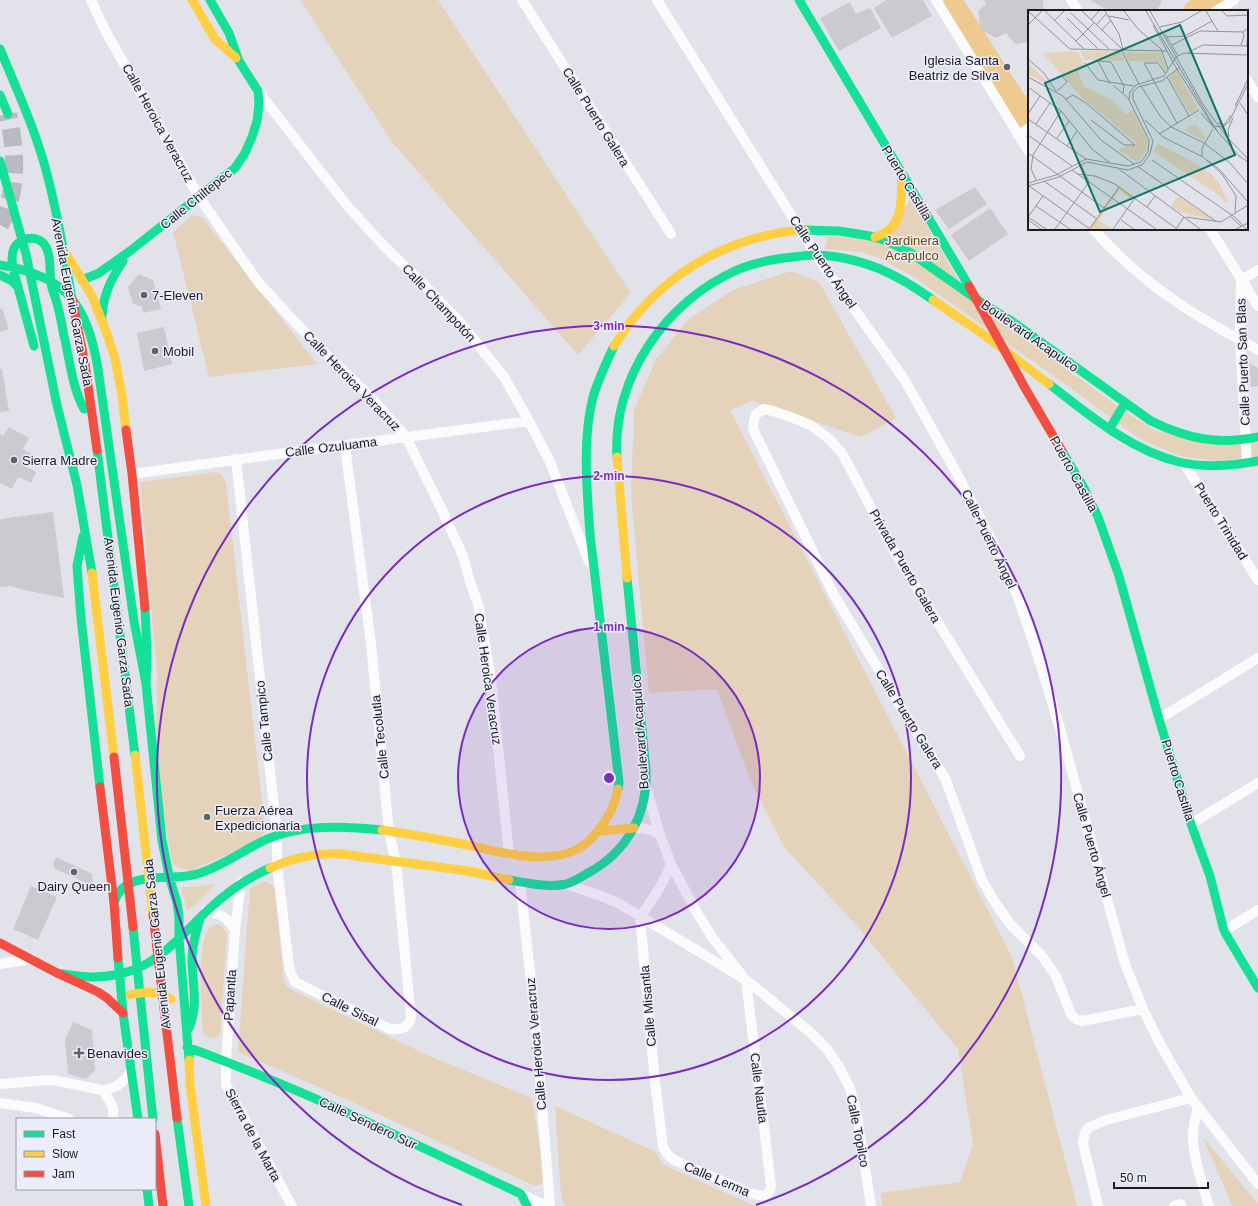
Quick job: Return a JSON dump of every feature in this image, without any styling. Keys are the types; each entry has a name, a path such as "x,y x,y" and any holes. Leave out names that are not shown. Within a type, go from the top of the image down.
{"main road":[{"name":"Calle Champotón","path":"192,0 216,39 239,61"},
{"name":"Calle Champotón","path":"210,0 229,34 239,61 258,91"},
{"name":"Puerto Castilla","path":"799,0 977,299 1025,388 1084,488 1098,517 1119,576 1159,720 1191,824 1210,876 1224,931 1258,988"},
{"name":"Avenida Eugenio Garza Sada","path":"0,49 30,121 47,174 85,364 105,507 171,1070 189,1206"},
{"name":"Calle Chiltepec","path":"82,280 99,273 130,251 235,168 245,153 257,122 259,104 258,91"},
{"path":"0,95 8,114"},
{"name":"Avenida Eugenio Garza Sada","path":"0,161 26,254 57,405 77,485 85,527 111,725 153,1118"},
{"path":"875,237 890,229 897,217 901,197 902,173"},
{"name":"Boulevard Acapulco","path":"169,876 183,876 202,872 277,835 324,828 344,828 390,832 458,843 509,854 534,857 548,857 570,852 582,847 599,831 612,810 617,796 619,782 594,574 587,497 588,428 596,387 604,367 621,335 633,318 662,288 680,274 726,248 766,234 800,229 856,233 875,237 891,243 919,258 1008,319 1151,421 1176,433 1201,440 1230,442 1258,437"},
{"path":"36,354 12,266 15,245 20,241 33,238 40,239 48,248 51,282 79,402 84,410 92,414"},
{"path":"63,249 92,296 115,358 122,396 132,474 146,616 148,654 146,684"},
{"name":"Calle Chiltepec","path":"102,320 102,306 106,290 113,276 130,251"},
{"name":"Boulevard Acapulco","path":"179,938 226,893 254,874 276,864 318,855 340,854 364,856 396,862 460,870 520,882 535,884 566,884 587,875 608,860 622,846 634,828 644,806 646,788 617,451 623,403 636,369 651,342 662,327 701,290 733,272 763,262 782,258 816,255 838,257 880,268 917,288 978,330 1110,428 1144,448 1184,463 1217,466 1258,462"},
{"path":"0,264 25,269 57,284 73,299 89,327 99,371 109,434 134,622 146,684 162,840 169,876 177,903 190,1084 206,1206"},
{"path":"0,275 12,281 18,287"},
{"path":"40,367 45,388 57,405"},
{"path":"1110,428 1125,403"},
{"path":"85,527 77,566 81,618 106,845 114,903 123,1013 138,1118"},
{"path":"599,831 634,828"},
{"path":"106,845 122,855 136,857 150,851 162,840"},
{"path":"114,903 116,894 124,886 134,881 169,876"},
{"path":"187,1032 193,1021 194,1010 192,948 195,935 204,914"},
{"path":"57,973 96,978 139,969 160,956 179,938"},
{"path":"0,943 57,973 98,992 123,1013"},
{"path":"118,952 134,955 160,956"},
{"path":"122,999 134,993 150,992 167,996 184,1006"},
{"name":"Calle Sendero Sur","path":"187,1047 226,1060 333,1106 521,1194"},
{"path":"156,1143 163,1206"},
{"path":"147,1190 150,1206"},
{"path":"521,1194 527,1206"}],"street":[{"name":"Calle Heroica Veracruz","path":"91,0 105,30 199,197 258,282 308,336 371,397 406,437 442,510 463,556 478,604 491,679 509,854"},
{"name":"Calle Puerto Galera","path":"522,0 671,234"},
{"name":"Calle Puerto Ángel","path":"657,0 816,255 904,379 955,470 1003,562 1017,595 1036,650 1125,964 1143,1009 1159,1042 1191,1098 1258,1184"},
{"path":"936,0 1028,150"},
{"path":"1071,0 1077,10"},
{"path":"1218,10 1234,0"},
{"path":"1248,82 1258,97"},
{"name":"Calle Champotón","path":"258,91 345,203 381,243 459,321 504,377 530,421 550,462 594,574"},
{"path":"1018,135 1028,129"},
{"path":"1094,230 1136,271 1170,298 1258,350"},
{"path":"1211,230 1258,306"},
{"name":"Calle Puerto San Blas","path":"1247,464 1240,340 1241,280 1258,270"},
{"name":"Calle Puerto Galera","path":"764,409 756,414 754,420 753,429 758,442 833,592 905,714 945,778 982,880 994,901 1011,925 1042,956 1056,976 1073,1017 1082,1021 1143,1009"},
{"name":"Privada Puerto Galera","path":"764,409 796,419 812,426 828,438 842,453 894,551 1020,756"},
{"name":"Calle Ozuluama","path":"132,474 530,421"},
{"name":"Calle Tecolutla","path":"345,446 371,644 390,832 396,862 411,1016 410,1022 406,1027"},
{"name":"Calle Tampico","path":"236,459 277,835 276,864 290,971 295,982"},
{"name":"Puerto Trinidad","path":"1184,463 1258,580"},
{"path":"1159,720 1258,658"},
{"path":"1191,824 1258,782"},
{"name":"Calle Topilco","path":"646,788 660,835 671,864 696,911 712,937 746,980"},
{"path":"634,828 646,828 660,835"},
{"path":"640,917 664,881 671,864"},
{"name":"Papantla","path":"226,1060 234,930 241,882"},
{"name":"Calle Heroica Veracruz","path":"520,882 535,1017 550,1206"},
{"name":"Calle Topilco","path":"566,884 618,903 746,980 810,1032 827,1049 850,1088 857,1116 871,1206"},
{"path":"1224,931 1258,910"},
{"path":"204,914 215,912 224,917 234,930"},
{"name":"Calle Misantla","path":"640,917 655,1081 663,1147 668,1156"},
{"path":"0,964 32,959"},
{"name":"Calle Nautla","path":"746,980 771,1185 771,1190 768,1194"},
{"name":"Calle Sisal","path":"295,982 390,1029 401,1029 406,1027"},
{"name":"Sierra de la Marta","path":"226,1060 226,1085 292,1206"},
{"path":"0,1084 48,1080 102,1090 112,1089 122,1083 132,1070"},
{"path":"102,1090 112,1105 114,1113 112,1118"},
{"path":"1098,1206 1083,1143 1085,1132 1090,1127 1106,1120 1191,1098"},
{"path":"0,1103 36,1108 66,1118"},
{"path":"1198,1107 1194,1121 1193,1136 1195,1154 1209,1206"},
{"name":"Calle Lerma","path":"668,1156 752,1194 764,1196 768,1194"},
{"name":"Calle Sendero Sur","path":"521,1194 546,1206"}],"green space":[{"path":"300,0 438,0 631,293 578,355 392,142"},
{"name":"Jardinera Acapulco","path":"911,198 969,299 1130,415 1156,431 1258,443 1258,457 1216,461 1180,456 1140,439 917,279 882,259 861,252 825,249 828,236 875,241 904,210"},
{"path":"192,215 202,217 317,364 209,377 173,232"},
{"path":"791,271 819,282 896,418 861,437 752,401 730,410 1012,957 1077,1206 882,1206 881,1193 960,1182 973,1144 958,1049 857,926 784,847 750,780 717,689 649,693 631,495 634,410 656,359 689,319 733,290"},
{"path":"215,472 222,475 226,483 265,829 263,835 257,841 191,871 179,868 172,862 156,770 157,674 140,482"},
{"path":"265,881 275,888 283,974 286,986 427,1055 532,1098 545,1179 540,1185 533,1185 321,1088 238,1052 250,888"},
{"path":"216,884 194,906 187,910 181,887 196,887"},
{"path":"217,924 223,927 227,935 220,1034 214,1039 203,1035 201,961 206,934 213,925"},
{"path":"555,1106 656,1152 662,1164 755,1206 564,1205 561,1197"},
{"path":"1203,1137 1258,1204 1258,1206 1232,1206"}],"building":[{"path":"886,0 923,0 932,16 892,38 874,8"},
{"path":"984,0 1043,0 1044,10 1028,10 1028,42 1015,44 1006,33 996,38 981,30 978,11 986,4"},
{"path":"1090,0 1162,0 1157,10 1151,8 1150,10 1138,10 1135,8 1134,10 1107,10"},
{"path":"850,2 856,14 870,8 881,28 839,51 820,18"},
{"path":"975,187 987,204 949,229 935,210"},
{"path":"990,208 1008,234 969,261 951,235"},
{"name":"7-Eleven","path":"139,274 153,280 161,309 143,313 142,306 133,304 128,287"},
{"path":"2,308 9,329 0,332 0,309"},
{"name":"Mobil","path":"164,327 172,364 144,371 137,333"},
{"path":"1249,363 1258,368 1258,386 1251,387"},
{"path":"0,369 2,369 9,411 0,412"},
{"name":"Sierra Madre","path":"9,427 29,438 23,449 31,454 25,466 36,472 31,483 18,477 12,489 1,483 0,484 0,434 3,436"},
{"path":"53,512 64,598 11,586 0,587 0,519"},
{"name":"Dairy Queen","path":"56,857 92,874 93,886 55,869 53,864"},
{"path":"31,886 57,897 38,940 13,929"},
{"path":"73,1022 92,1030 95,1070 86,1079 68,1074 65,1040"}],"waterway":[{"path":"1197,10 1213,0"},
{"path":"954,6 1025,117 1028,115"}],"tunnel":[{"path":"0,225 6,211 13,184 14,156 8,114"}],"traffic: fast":[{"path":"82,280 99,273 130,251 235,168 245,153 257,121 259,104 258,91 239,61 229,33 210,0"},
{"path":"799,0 969,286"},
{"path":"0,49 26,111 43,158 58,220 72,299"},
{"path":"0,95 8,114"},
{"path":"0,161 26,254 57,405 77,485 92,573"},
{"path":"804,230 839,231 870,236 887,241 911,253 982,303 1010,320 1151,421 1178,432 1203,439 1230,440 1258,437"},
{"path":"18,287 12,265 13,251 19,242 28,238 34,238 43,243 48,251 51,286 59,311 74,383 84,409"},
{"path":"617,457 618,428 624,399 634,371 648,346 667,322 688,301 711,284 737,270 758,263 779,259 814,255 834,256 879,268 906,282 933,300"},
{"path":"102,317 108,288 123,261"},
{"path":"0,265 23,270 42,277 58,286 70,297 80,310 87,327 98,369 134,621 146,684"},
{"path":"0,275 12,281 18,287 34,346"},
{"path":"614,346 593,397 587,430 586,466 590,534 619,782 618,789"},
{"path":"1049,384 1110,430 1144,449 1161,456 1179,462 1209,466 1258,461"},
{"path":"1110,428 1125,403"},
{"path":"97,450 135,755"},
{"path":"1062,451 1084,488 1098,517 1119,576 1159,719 1191,824 1210,876 1224,931 1258,988"},
{"path":"83,536 77,566 81,618 100,787"},
{"path":"509,880 538,885 559,885 575,881 602,864 614,854 624,843 639,816 646,786 646,770 627,578"},
{"path":"145,608 147,654 146,684 162,840 179,917 179,938 189,1060"},
{"path":"114,903 119,892 127,885 149,878 197,874 215,867 256,844 293,831 338,827 382,830"},
{"path":"57,973 100,977 114,975 143,966 166,950 229,892 253,876 270,868"},
{"path":"189,1028 194,1011 193,949 200,919"},
{"path":"133,927 153,1118"},
{"path":"118,958 123,1013 138,1118"},
{"path":"187,1047 272,1080 439,1155 521,1194 527,1206"},
{"path":"177,1118 189,1206"},
{"path":"147,1190 149,1206"}],"traffic: slow":[{"path":"192,0 215,39 236,58"},
{"path":"875,237 888,230 896,222 901,202 902,174"},
{"path":"614,346 629,324 646,304 665,286 706,258 729,247 753,239 778,233 804,230"},
{"path":"67,255 92,296 107,334 115,358 126,430"},
{"path":"933,300 984,335 1049,384"},
{"path":"617,457 627,578"},
{"path":"92,573 114,757"},
{"path":"135,755 153,915"},
{"path":"382,830 511,854 545,857 561,855 576,850 589,841 597,832 610,812 618,789"},
{"path":"599,831 634,828"},
{"path":"270,868 287,861 305,857 323,854 341,854 468,871 509,880"},
{"path":"130,995 151,992 161,994 171,999"},
{"path":"189,1060 190,1084 206,1206"}],"traffic: jam":[{"path":"969,286 1025,388 1062,451"},
{"path":"72,299 85,364 97,450"},
{"path":"126,430 132,474 145,608"},
{"path":"114,757 133,927"},
{"path":"100,787 114,903 118,958"},
{"path":"153,915 177,1118"},
{"path":"0,943 57,973 98,992 123,1013"},
{"path":"156,1143 163,1206"}],"place":[{"name":"Iglesia Santa Beatriz de Silva","path":"1007,67"},
{"name":"7-Eleven","path":"144,295"},
{"name":"Mobil","path":"155,351"},
{"name":"Sierra Madre","path":"14,460"},
{"name":"Fuerza Aérea Expedicionaria","path":"207,817"},
{"name":"Dairy Queen","path":"74,872"},
{"name":"Benavides","path":"79,1053"}]}
